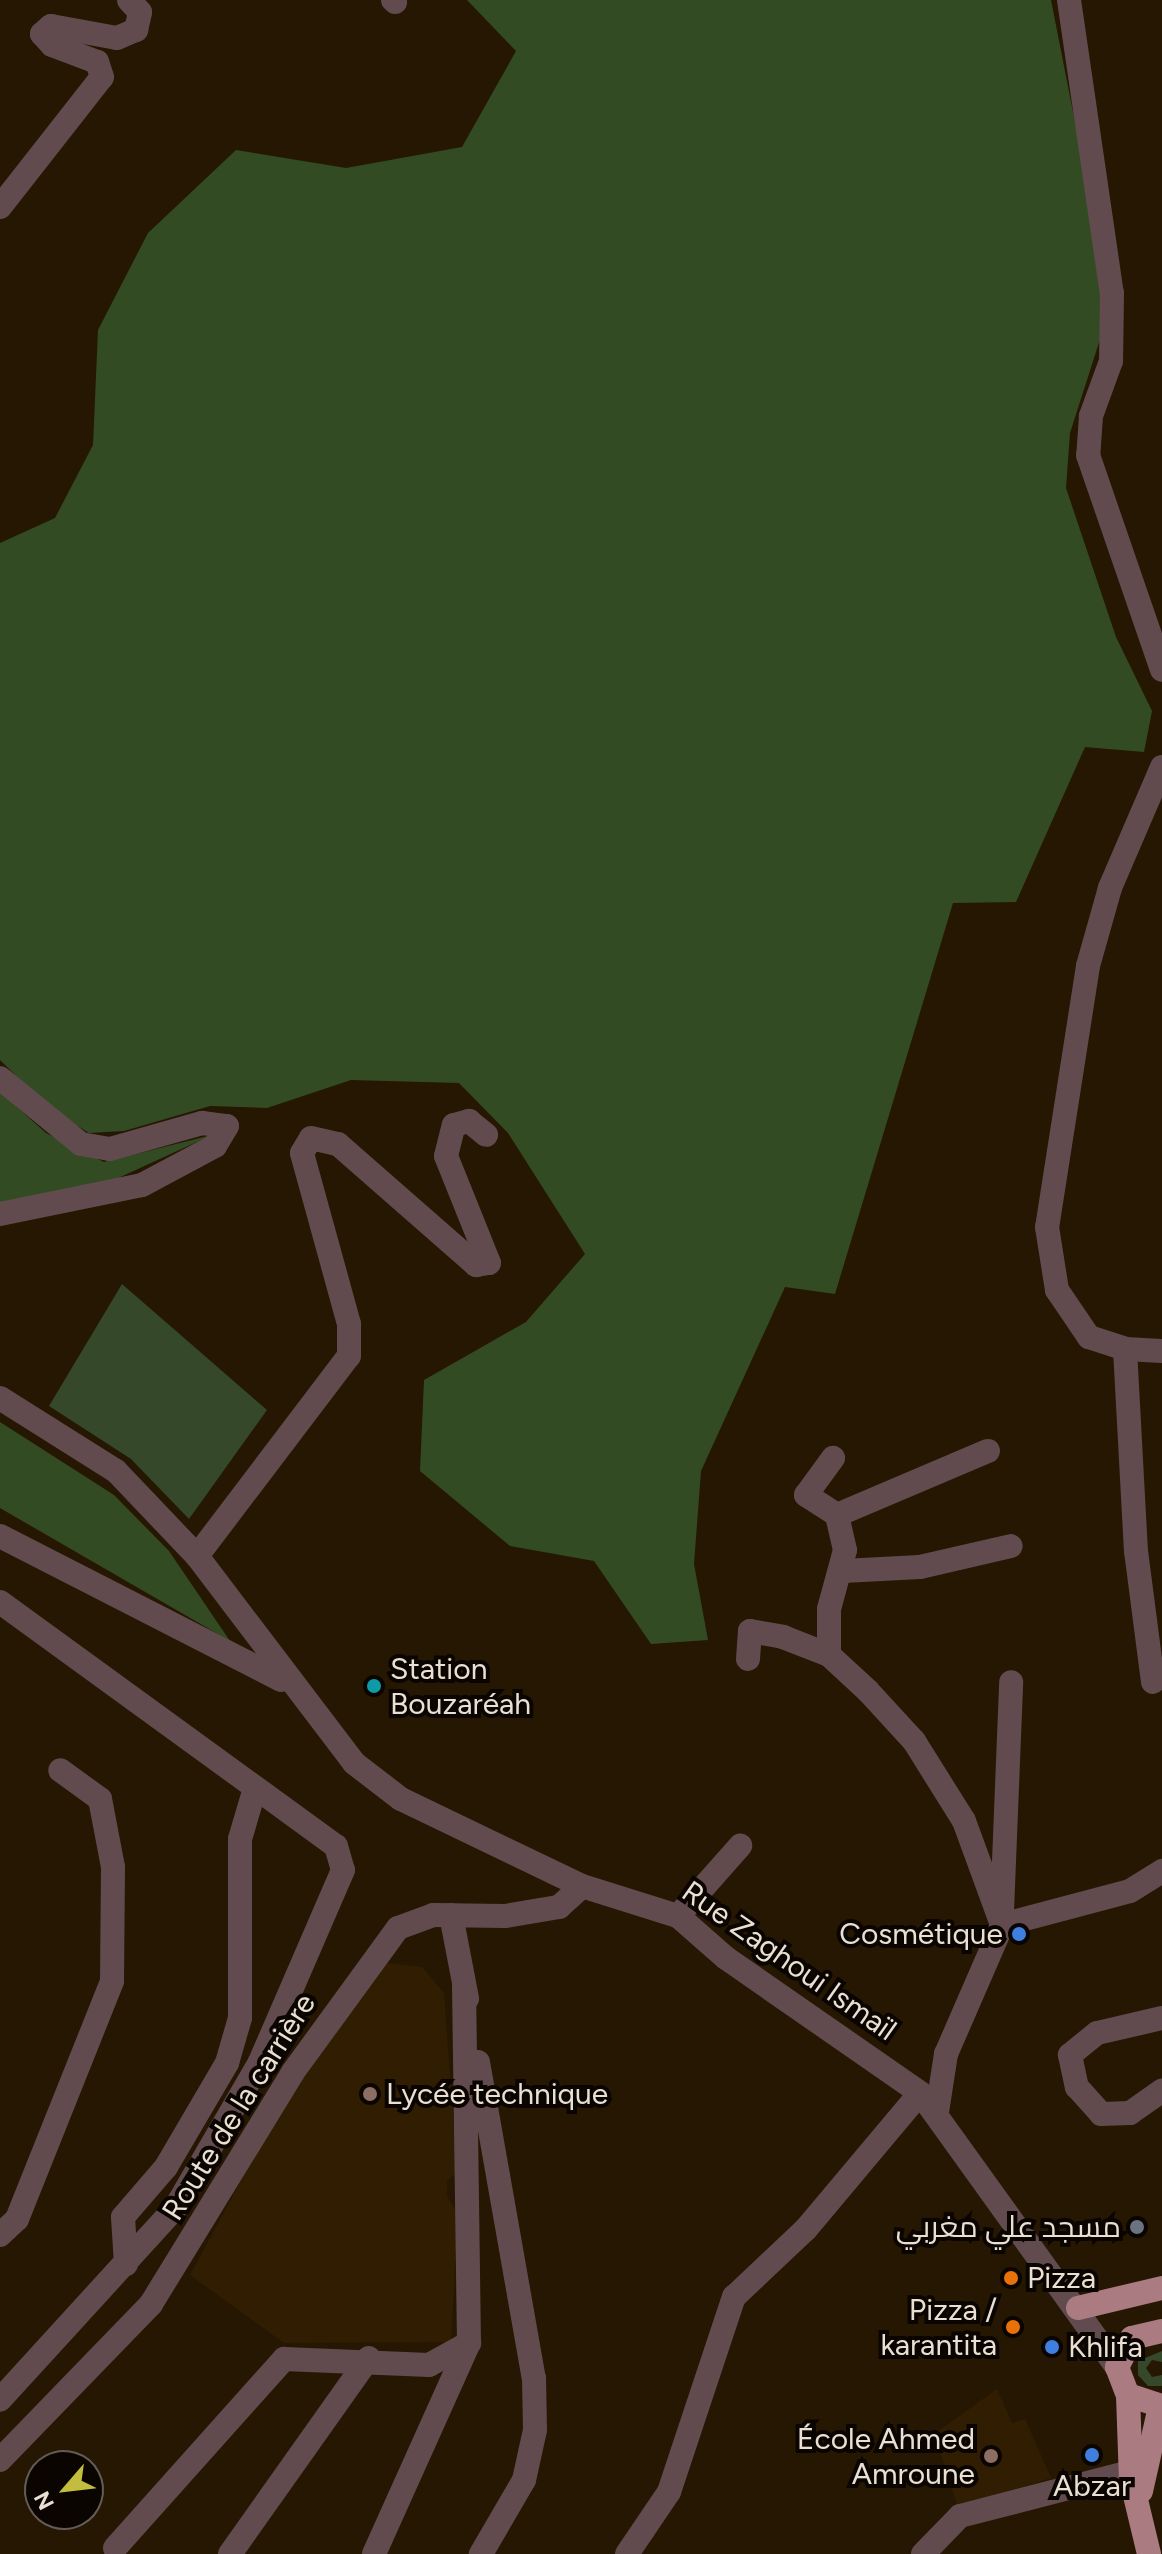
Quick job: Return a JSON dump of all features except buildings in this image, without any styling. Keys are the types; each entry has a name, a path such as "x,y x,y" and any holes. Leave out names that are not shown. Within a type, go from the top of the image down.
{"main road":[{"path":"1084,2315 1162,2288"},
{"path":"1145,2467 1128,2395 1117,2367 1132,2338 1160,2326"},
{"path":"1128,2395 1161,2406 1145,2467 1139,2506 1153,2544"}],"street":[{"path":"0,207 102,77 97,62 52,45 42,34 51,26 117,38 136,30 140,12 129,0"},
{"path":"1069,0 1112,293 1111,361 1091,416 1088,455 1162,670"},
{"path":"1162,767 1110,888 1088,966 1047,1227 1057,1290 1089,1337 1125,1349 1162,1351"},
{"path":"0,1078 81,1144 110,1149 202,1123 227,1126 215,1146 142,1185 0,1214"},
{"path":"197,1556 349,1356 349,1324 302,1153 311,1138 338,1144 476,1265 489,1263 446,1156 454,1125 469,1121 486,1135"},
{"path":"1125,1349 1135,1538 1153,1682"},
{"name":"Rue Zaghoui Ismaïl","path":"0,1398 116,1471 197,1556 269,1659 354,1763 401,1799 582,1886 678,1916 726,1958 920,2093 1084,2315 1117,2367"},
{"path":"837,1515 988,1451"},
{"path":"833,1458 806,1495 837,1515"},
{"path":"829,1655 829,1609 843,1571 837,1515"},
{"path":"0,1536 291,1685"},
{"path":"843,1571 920,1567 1011,1546"},
{"path":"0,2400 176,2207 260,2062 343,1870 336,1846 3,1607"},
{"path":"748,1659 750,1631 829,1655 914,1741 964,1821 1002,1925"},
{"path":"937,2112 946,2054 1002,1925 1011,1682"},
{"path":"0,2235 17,2219 112,1981 113,1867 100,1799 60,1770"},
{"path":"126,2264 123,2217 166,2167 227,2063 240,2018 240,1839 255,1788"},
{"path":"678,1916 740,1846"},
{"path":"1130,1891 1162,1871"},
{"path":"1002,1925 1162,1880"},
{"name":"Route de la carrière","path":"0,2460 151,2304 293,2072 398,1928 451,1915 559,1907 582,1886"},
{"path":"451,1915 534,2378 535,2430 524,2480 481,2554"},
{"path":"374,2554 469,2343 464,1985"},
{"path":"1162,2018 1097,2033 1070,2055 1077,2087 1101,2114 1130,2113 1162,2091"},
{"path":"627,2554 669,2492 734,2297 806,2229 920,2093"},
{"path":"468,2166 489,2128"},
{"path":"1084,2315 1132,2338"},
{"path":"115,2548 284,2359 369,2358 429,2365 469,2343"},
{"path":"230,2554 369,2358"},
{"path":"923,2554 960,2516 1145,2467"}],"shaded area":[{"name":"Lycée technique","path":"387,1963 422,1967 444,1993 457,2172 447,2181 447,2196 458,2215 451,2342 284,2343 190,2275 331,2015"},
{"name":"École Ahmed Amroune","path":"997,2389 1012,2423 1025,2419 1051,2478 958,2507 934,2434"}],"green space":[{"path":"467,0 1051,0 1111,305 1070,433 1066,488 1116,637 1152,711 1144,752 1085,747 1016,902 953,903 835,1294 785,1287 701,1471 694,1564 708,1640 651,1644 594,1561 510,1546 420,1471 424,1380 526,1322 585,1254 508,1133 459,1083 351,1080 267,1108 210,1106 124,1131 89,1133 49,1108 0,1060 0,543 55,518 93,445 98,330 148,233 236,150 346,168 462,147 516,51"},
{"path":"0,1092 46,1133 104,1162 212,1135 116,1179 0,1207"},
{"path":"122,1284 267,1410 189,1519 131,1459 49,1406"},
{"path":"0,1422 114,1495 169,1551 230,1641 0,1508"},
{"path":"1162,2351 1162,2362 1152,2360 1146,2368 1152,2377 1162,2375 1162,2386 1148,2386 1138,2375 1138,2361"}],"place":[{"name":"Station Bouzaréah","path":"374,1686"},
{"name":"Cosmétique","path":"1019,1934"},
{"name":"Lycée technique","path":"370,2094"},
{"name":"مسجد علي مغربي","path":"1137,2227"},
{"name":"Pizza","path":"1011,2278"},
{"name":"Pizza / karantita","path":"1013,2327"},
{"name":"Khlifa","path":"1052,2347"},
{"name":"Abzar","path":"1092,2455"},
{"name":"École Ahmed Amroune","path":"991,2456"}]}
